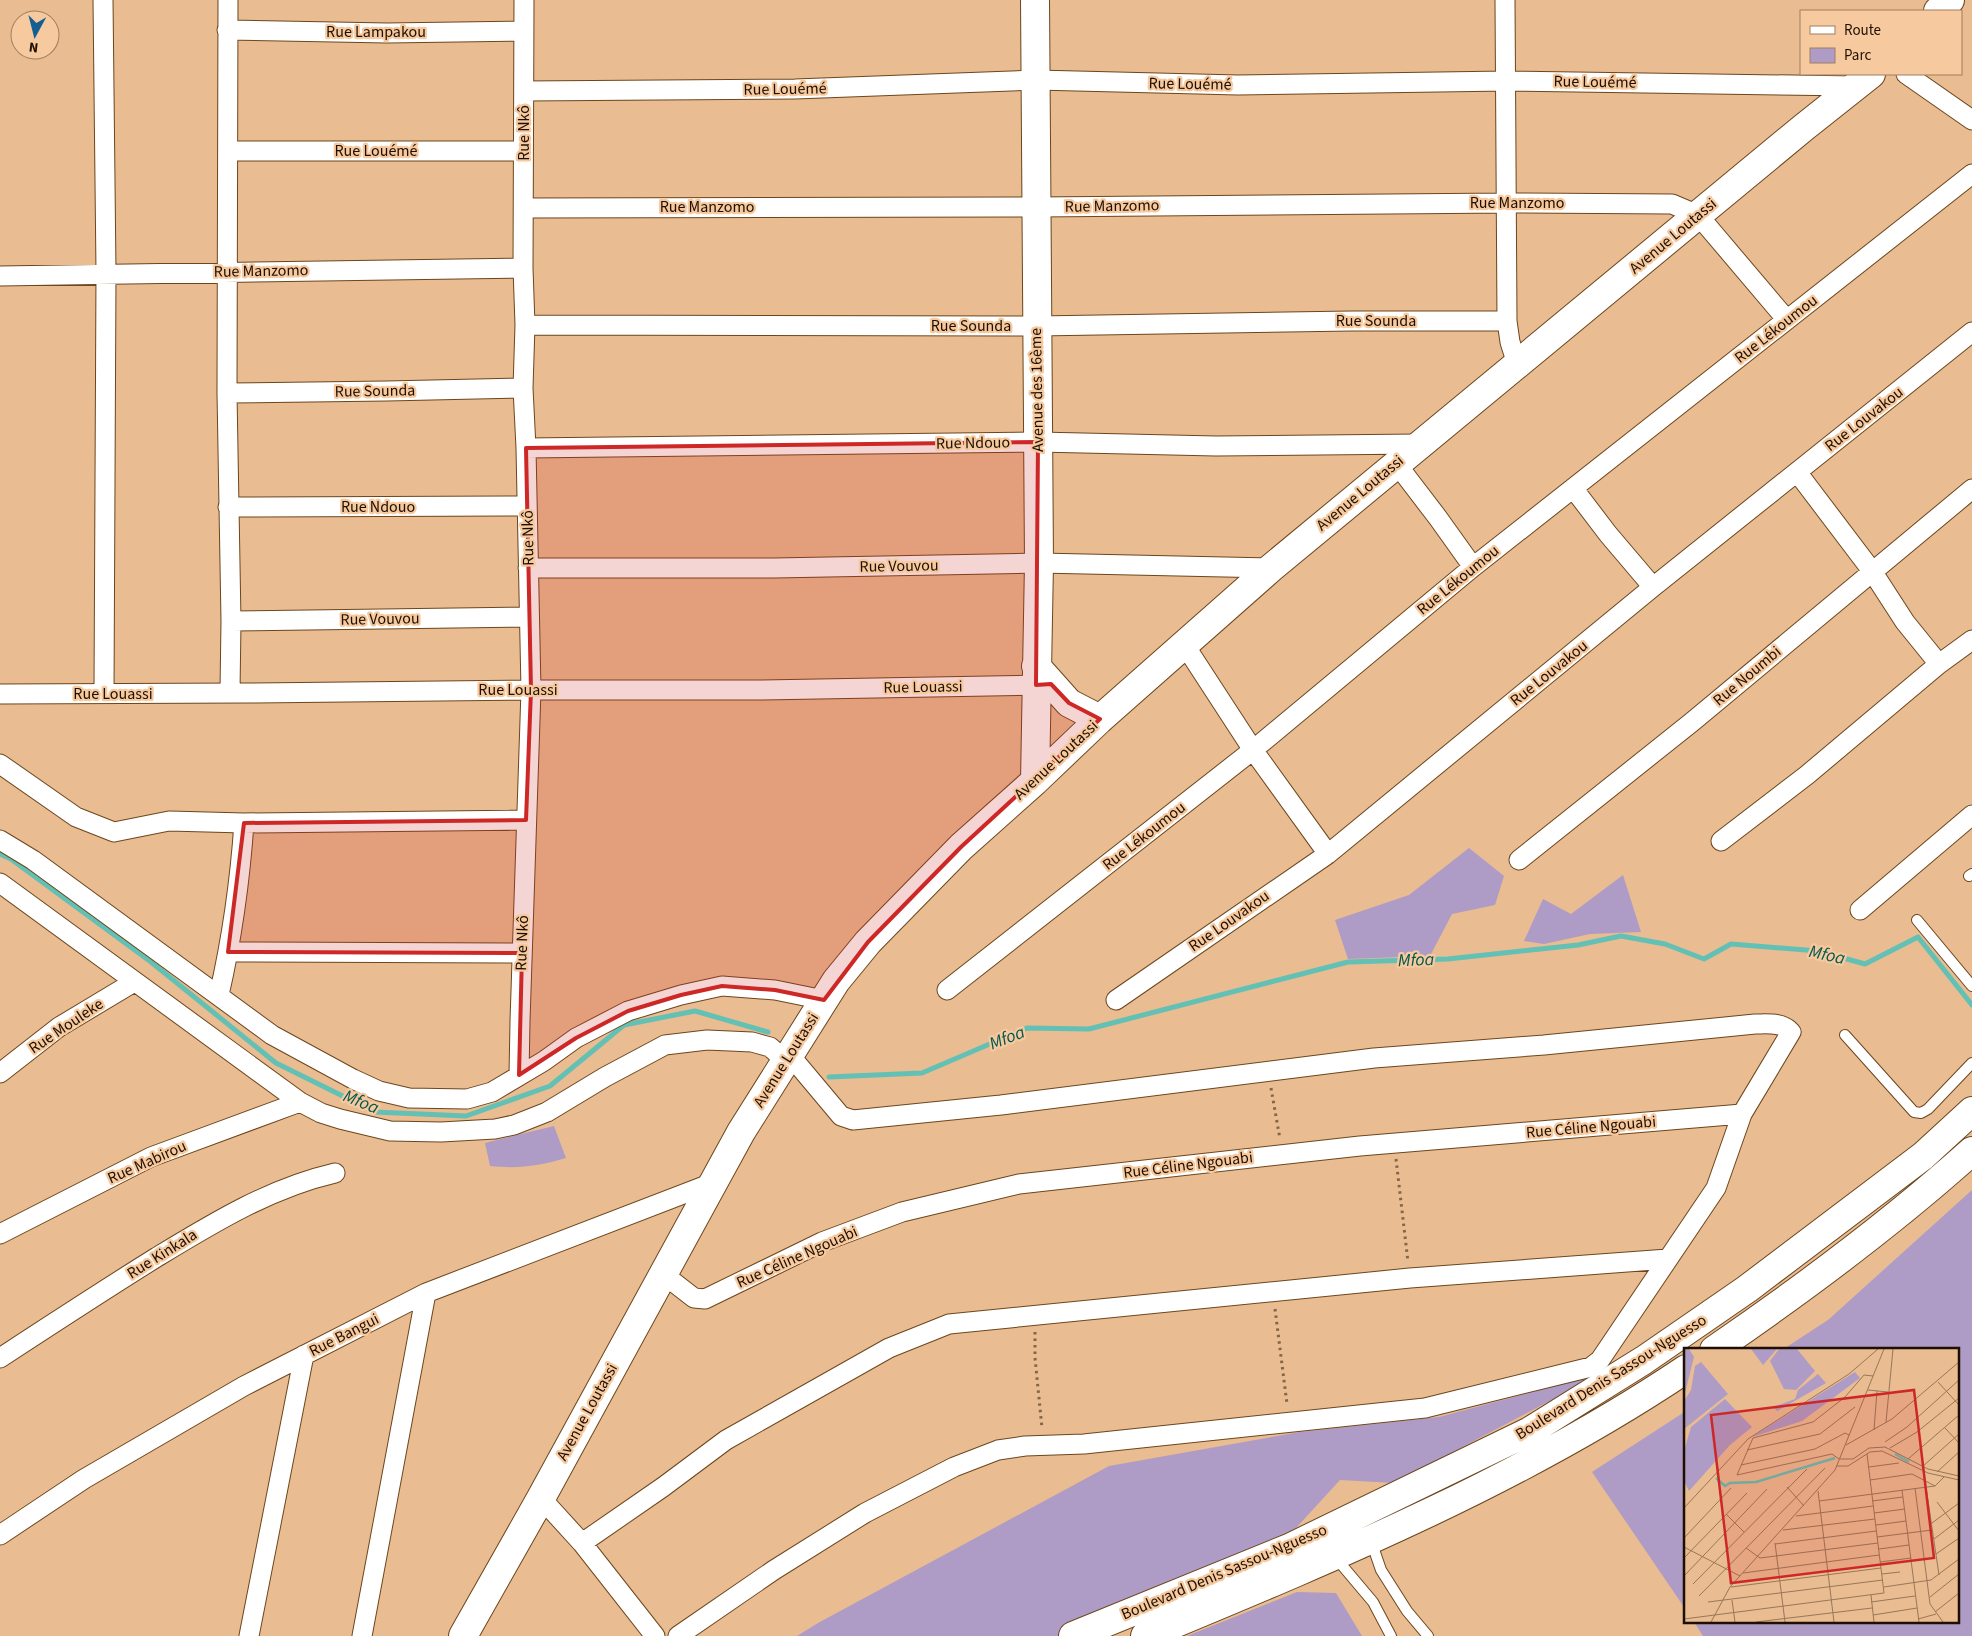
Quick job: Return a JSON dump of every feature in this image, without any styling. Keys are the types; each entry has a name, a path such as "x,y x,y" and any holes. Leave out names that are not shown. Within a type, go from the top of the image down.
{"main road":[{"name":"Avenue des 16ème","path":"1035,0 1041,678 1035,781"},
{"path":"1939,10 1950,0"},
{"name":"Avenue Loutassi","path":"463,1636 541,1498 712,1183 787,1057 836,981 868,942 961,847 1035,781 1100,719 1271,568 1419,444 1864,80"},
{"path":"1041,678 1076,707 1100,719"},
{"name":"Boulevard Denis Sassou-Nguesso","path":"1073,1636 1289,1548 1530,1431 1644,1360 1748,1289 1915,1162 1972,1111"},
{"name":"Boulevard Denis Sassou-Nguesso","path":"1717,1348 1845,1255 1972,1151"},
{"name":"Boulevard Denis Sassou-Nguesso","path":"1144,1636 1353,1549 1543,1455 1645,1396 1684,1370"},
{"path":"1342,1522 1353,1549"}],"street":[{"path":"103,0 106,273 104,694"},
{"path":"228,0 227,393 230,692"},
{"name":"Rue Nkô","path":"519,1075 530,690 526,448 523,388 525,325 523,268 524,0"},
{"path":"1505,0 1507,321 1510,342 1517,364"},
{"name":"Rue Lampakou","path":"227,30 387,33 524,31"},
{"path":"1907,75 1972,120"},
{"name":"Rue Louémé","path":"524,91 795,89 1036,80 1238,85 1506,81 1864,80"},
{"name":"Rue Louémé","path":"228,151 523,151"},
{"name":"Rue Lékoumou","path":"947,990 1253,750 1473,567 1972,174"},
{"name":"Rue Manzomo","path":"524,208 1036,207 1507,203 1672,204 1698,215"},
{"path":"1698,215 1787,320"},
{"name":"Rue Manzomo","path":"0,276 523,268"},
{"name":"Rue Sounda","path":"525,325 1037,326 1352,321 1507,321"},
{"name":"Rue Louvakou","path":"1116,1000 1328,854 1653,587 1972,332"},
{"name":"Rue Sounda","path":"227,393 387,392 523,388"},
{"name":"Rue Ndouo","path":"526,448 1038,442 1216,446 1419,444"},
{"path":"1396,463 1473,567"},
{"path":"1797,472 1872,571 1905,622 1939,664"},
{"path":"1573,488 1608,534 1653,587"},
{"name":"Rue Noumbi","path":"1519,860 1692,722 1972,490"},
{"name":"Rue Ndouo","path":"228,507 527,506"},
{"name":"Rue Vouvou","path":"528,568 774,568 1039,563 1271,568"},
{"name":"Rue Vouvou","path":"230,621 529,617"},
{"path":"1184,644 1253,750 1328,854"},
{"path":"1721,841 1807,775 1939,664 1969,649"},
{"name":"Rue Louassi","path":"0,694 760,690 1041,678"},
{"path":"0,764 76,816 114,832 169,822 526,820"},
{"path":"1860,910 1972,816"},
{"path":"219,995 240,883 244,823"},
{"path":"0,840 33,860 272,1035 320,1063 379,1091 409,1098 467,1099 492,1092 544,1061 576,1038 628,1011 681,995 722,986 775,990 824,1000"},
{"path":"4,892 134,982 300,1102 340,1120 390,1131 441,1132 495,1129 514,1125 547,1112 604,1077 665,1045 707,1040 752,1042 770,1047 787,1057 841,1116 853,1120 1001,1105 1374,1058 1544,1046 1755,1024 1779,1024 1791,1032 1742,1114 1716,1188 1600,1360 1591,1367 1425,1408 1084,1444 1025,1446 998,1450 946,1471 864,1513 774,1570 678,1636"},
{"path":"228,952 522,953"},
{"name":"Rue Mouleke","path":"0,1072 59,1027 134,982"},
{"name":"Rue Mabirou","path":"0,1234 151,1157 300,1102"},
{"name":"Rue Céline Ngouabi","path":"664,1274 694,1298 706,1299 822,1242 902,1212 1019,1184 1282,1154 1742,1114"},
{"name":"Rue Kinkala","path":"0,1358 114,1284 212,1224 289,1186 335,1173"},
{"name":"Rue Bangui","path":"0,1535 84,1480 244,1386 426,1293 712,1183"},
{"path":"582,1543 663,1487 726,1440 889,1348 949,1324 1410,1278 1668,1259"},
{"path":"362,1636 426,1293"},
{"path":"248,1636 304,1355"},
{"path":"541,1498 582,1543 656,1636"}],"lane":[{"path":"1917,920 1972,986"},
{"path":"1845,1036 1914,1112 1921,1113 1928,1110 1972,1063"},
{"path":"1353,1549 1373,1602 1391,1636"},
{"path":"1353,1549 1381,1570 1407,1611 1428,1636"}],"path":[{"path":"1268,1072 1282,1154"},
{"path":"1394,1144 1410,1278"},
{"path":"1273,1291 1289,1422"},
{"path":"1035,1314 1035,1358 1044,1446"}],"highlighted area":[{"path":"1038,442 1036,685 1051,684 1069,703 1100,719 961,847 868,942 824,1000 775,990 722,986 681,995 628,1011 576,1038 519,1075 522,953 228,952 244,823 526,820 531,690 526,448"}],"green space":[{"path":"1469,848 1504,876 1495,905 1452,914 1430,956 1348,959 1335,920 1409,895"},
{"path":"1623,875 1641,932 1590,934 1544,944 1524,941 1543,899 1571,914"},
{"path":"554,1126 566,1158 529,1166 490,1166 485,1143"},
{"path":"1972,1190 1972,1636 1703,1636 1695,1624 1960,1624 1960,1348 1785,1348 1828,1320"},
{"path":"1603,1373 1394,1483 1340,1480 1296,1528 1061,1636 797,1636 1109,1466 1300,1432 1439,1417"},
{"path":"1684,1412 1684,1607 1592,1472"},
{"path":"1297,1592 1336,1593 1362,1636 1187,1636"}],"waterway":[{"name":"Mfoa","path":"0,854 11,859 151,962 276,1063 375,1112 466,1116 550,1086 624,1025 695,1011 768,1032"},
{"name":"Mfoa","path":"829,1077 922,1073 1027,1028 1089,1029 1348,962 1448,959 1578,945 1621,936 1665,944 1704,959 1731,944 1818,951 1865,964 1918,937 1972,1005"}]}
